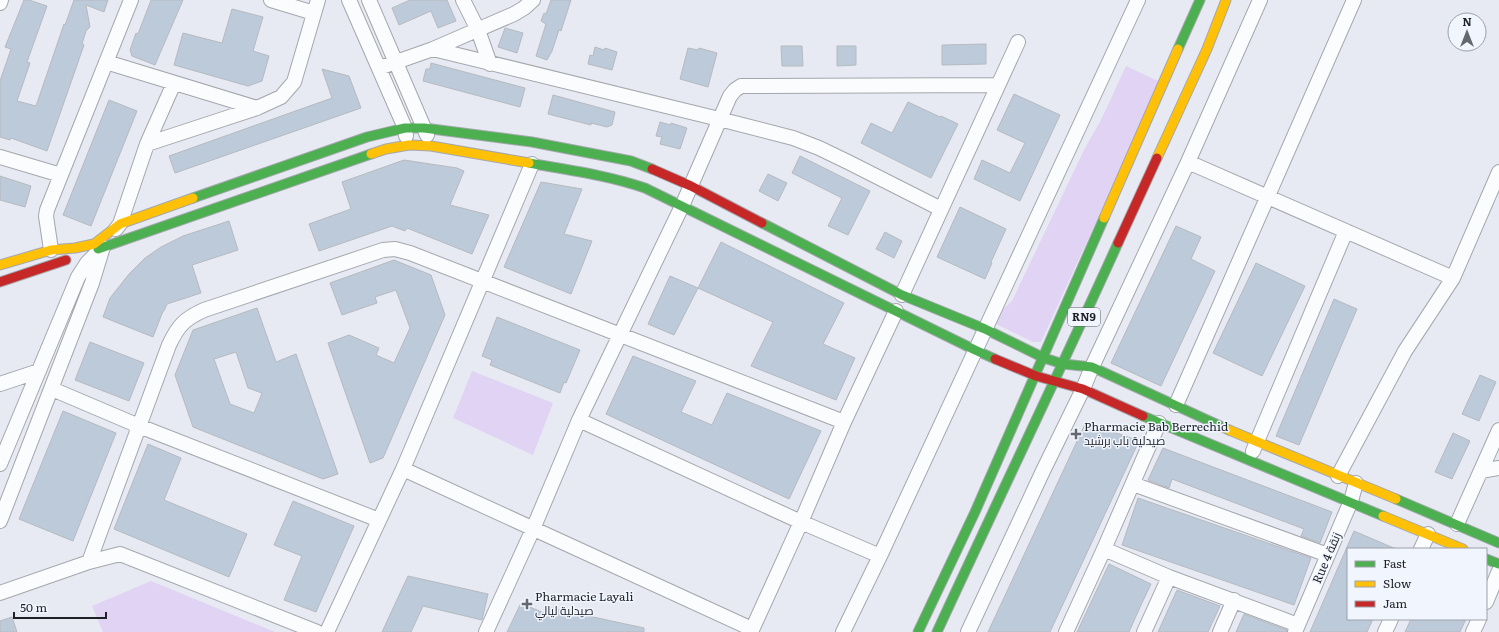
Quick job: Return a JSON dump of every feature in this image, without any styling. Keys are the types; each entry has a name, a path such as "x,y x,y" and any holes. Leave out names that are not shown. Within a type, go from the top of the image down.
{"main road":[{"name":"RN9","path":"918,632 976,512 1200,0"},
{"name":"RN9","path":"937,632 1055,382 1207,49 1226,0"},
{"path":"0,265 51,250 85,247 94,244 110,234 120,224 367,137 405,128 424,128 532,142 606,155 631,161 691,186 902,295 984,329 1044,358 1063,364 1092,367 1256,442 1457,524 1499,543"},
{"path":"0,282 55,262 103,248 386,149 409,145 431,146 532,164 624,181 645,188 975,350 1036,376 1083,389 1160,423 1461,548"},
{"path":"1487,559 1499,564"}],"street":[{"path":"51,250 46,216 47,210 131,0"},
{"path":"147,144 257,108 281,97 294,82 316,7 271,0"},
{"path":"349,0 405,128 409,145"},
{"path":"369,0 431,146"},
{"path":"464,0 478,30 490,64"},
{"path":"379,68 433,49 478,30 514,14 533,0"},
{"path":"843,632 880,556 984,329 1138,0"},
{"path":"968,632 1188,162 1260,0"},
{"path":"1176,406 1354,0"},
{"path":"902,295 1018,42"},
{"path":"433,49 793,138 819,148 941,209"},
{"path":"106,62 257,108"},
{"path":"0,464 78,277 87,263 103,248 120,224 147,144 174,83"},
{"path":"486,632 533,529 579,420 682,206 730,96 735,90 741,86 998,85"},
{"path":"0,157 61,175"},
{"path":"1188,162 1453,278"},
{"path":"327,632 403,469 532,164"},
{"path":"1338,476 1405,351 1453,278 1499,172"},
{"path":"1249,460 1346,231"},
{"path":"0,521 92,283 103,248"},
{"path":"90,562 173,336 185,320 204,310 383,250 395,249 406,251 844,422"},
{"path":"403,469 751,631 801,522 844,422 896,311"},
{"path":"0,384 39,371"},
{"path":"52,389 139,426 379,520"},
{"path":"579,420 801,522 880,556"},
{"path":"1066,632 1160,423"},
{"path":"1457,524 1499,430"},
{"path":"1481,471 1499,468"},
{"name":"Rue 4 زنقة","path":"1296,628 1351,502 1356,483"},
{"path":"1133,484 1328,555"},
{"path":"1421,548 1428,534"},
{"path":"1104,549 1169,577 1234,600 1296,628"},
{"path":"0,593 90,562 120,554 317,632"},
{"path":"1487,600 1499,571"},
{"path":"1144,632 1169,577"},
{"path":"1220,632 1234,600"},
{"path":"1385,632 1391,620"},
{"path":"1473,632 1479,620"}],"shaded area":[{"path":"1126,66 1160,82 1041,342 1033,342 996,324 996,322 1001,311 1012,301"},
{"path":"472,371 553,403 533,455 453,418"},
{"path":"151,581 275,632 103,632 92,606"}],"building":[{"path":"24,0 29,0 47,6 27,62 30,63 17,101 36,106 64,24 65,25 74,0 108,0 104,12 86,5 90,27 86,31 82,44 84,45 47,151 11,138 10,140 0,137 0,81 11,49 5,47"},
{"path":"151,0 183,0 155,65 132,56 130,50"},
{"path":"410,0 447,0 456,21 438,28 431,11 399,25 392,8"},
{"path":"551,0 571,0 561,31 559,30 552,51 547,60 536,56 546,24 541,21 544,13 546,14"},
{"path":"232,9 263,17 253,51 269,56 262,81 248,86 174,65 183,33 222,43"},
{"path":"505,28 523,33 517,53 498,47"},
{"path":"986,44 986,64 942,65 942,45"},
{"path":"781,46 802,46 803,66 782,66"},
{"path":"837,46 856,46 856,65 837,66"},
{"path":"595,47 604,50 605,48 617,52 612,70 588,64 590,55 593,56"},
{"path":"688,48 698,50 699,48 717,53 708,87 680,79"},
{"path":"431,63 525,88 520,107 423,81 426,69 430,69"},
{"path":"322,69 349,76 361,108 175,173 169,156 332,98"},
{"path":"1014,94 1060,115 1020,201 974,179 982,160 1010,173 1025,143 997,130"},
{"path":"553,95 615,112 612,125 607,127 591,123 591,125 548,114"},
{"path":"109,100 137,111 91,226 63,215"},
{"path":"908,102 958,124 931,178 861,143 871,123 892,133"},
{"path":"660,122 671,125 671,123 687,128 680,149 660,144 662,137 656,136"},
{"path":"800,156 870,191 848,235 828,226 842,198 792,173"},
{"path":"404,160 457,168 464,171 450,205 489,215 472,254 407,228 405,231 392,226 319,251 309,224 351,209 342,182"},
{"path":"768,174 787,183 778,201 759,191"},
{"path":"0,176 31,186 25,207 0,200"},
{"path":"541,182 582,189 564,234 592,241 571,294 504,267"},
{"path":"960,207 1006,229 985,279 937,257"},
{"path":"229,221 238,250 192,265 201,293 167,304 153,337 103,317 110,298 129,274 145,258 161,247 183,236"},
{"path":"1176,226 1201,237 1191,259 1215,271 1161,386 1111,363"},
{"path":"885,232 902,241 894,258 876,249"},
{"path":"721,242 844,303 823,344 855,358 836,400 751,366 773,322 698,288"},
{"path":"394,260 431,275 445,315 383,458 370,463 328,343 349,335 379,348 376,355 394,363 410,328 396,290 375,297 377,303 342,315 330,283"},
{"path":"1256,263 1305,286 1262,376 1213,353"},
{"path":"670,276 698,288 674,335 648,324"},
{"path":"1334,299 1357,309 1299,445 1276,436"},
{"path":"257,308 276,362 296,354 338,474 323,479 193,427 175,375 193,330","holes":["236,352 248,388 262,393 254,413 230,404 214,359"]},
{"path":"497,317 580,350 566,383 564,382 560,393 490,365 492,360 482,356"},
{"path":"90,342 144,363 129,401 75,380"},
{"path":"633,356 696,381 681,412 712,425 727,393 821,431 789,499 606,414"},
{"path":"1480,375 1496,382 1479,421 1462,414"},
{"path":"63,411 116,433 73,541 19,519"},
{"path":"1086,422 1139,441 1050,632 988,632"},
{"path":"1453,433 1470,441 1452,479 1435,472"},
{"path":"148,444 181,458 164,500 247,534 229,577 114,529"},
{"path":"1163,448 1332,512 1320,543 1301,536 1304,529 1172,479 1169,488 1148,480"},
{"path":"1138,498 1311,558 1294,605 1122,545"},
{"path":"293,501 354,526 316,612 284,600 302,556 274,545"},
{"path":"1354,531 1394,548 1347,548 1347,620 1373,620 1367,632 1310,632"},
{"path":"1109,564 1151,584 1129,632 1077,632"},
{"path":"408,576 488,594 482,620 423,606 411,632 382,632"},
{"path":"1177,590 1220,606 1208,632 1158,632"},
{"path":"521,603 546,614 547,607 644,628 644,632 507,632"},
{"path":"1244,614 1287,630 1287,632 1236,632"},
{"path":"12,617 17,632 0,632 0,621"},
{"path":"1411,620 1466,620 1460,632 1405,632"}],"traffic: fast":[{"path":"1178,49 1200,0"},
{"path":"193,198 367,137 405,128 424,128 532,142 631,161 652,169"},
{"path":"98,249 371,154"},
{"path":"529,163 602,176 645,188 995,359"},
{"path":"918,632 975,512 1104,218"},
{"path":"762,223 902,295 985,329 1044,358 1063,364 1092,367 1229,430"},
{"path":"937,632 1118,243"},
{"path":"1143,416 1383,516"},
{"path":"1396,499 1499,543"},
{"path":"1487,559 1499,564"}],"traffic: slow":[{"path":"1157,158 1207,49 1226,0"},
{"path":"1104,218 1178,49"},
{"path":"371,154 386,149 409,145 431,146 529,163"},
{"path":"0,265 51,250 75,248 94,244 120,224 193,198"},
{"path":"1229,430 1396,499"},
{"path":"1383,516 1461,548"}],"traffic: jam":[{"path":"1118,243 1157,158"},
{"path":"652,169 691,186 762,223"},
{"path":"0,282 66,260"},
{"path":"995,359 1036,376 1083,389 1143,416"}],"place":[{"name":"Pharmacie Bab Berrechid صيدلية باب برشيد","path":"1076,434"},
{"name":"Pharmacie Layali صيدلية ليالي","path":"527,604"}]}
